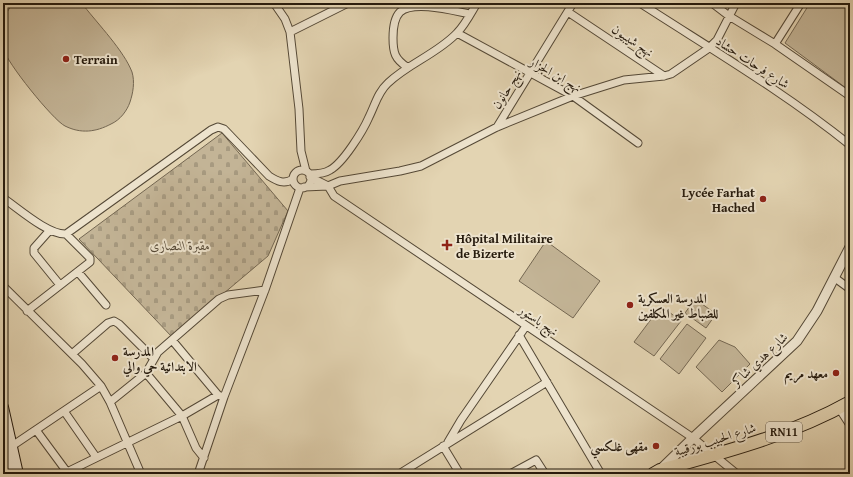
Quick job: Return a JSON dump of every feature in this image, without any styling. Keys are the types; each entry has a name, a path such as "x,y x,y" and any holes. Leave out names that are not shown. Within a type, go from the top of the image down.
{"main road":[{"name":"شارع الحبيب بورقيبة","path":"657,472 795,428 850,402"},
{"path":"3,412 8,445 9,474"},
{"path":"8,445 18,474"}],"street":[{"path":"3,198 50,230 61,234 66,234 218,126 224,129 269,176 283,182 288,182 293,179 297,171 301,151 299,109 290,32 285,19 274,3"},
{"path":"329,3 334,10"},
{"path":"290,32 348,3"},
{"path":"297,171 302,170 309,174 329,171 337,166 361,133 378,95 387,83 407,67 443,45 457,33 477,3"},
{"name":"نهج حانون","path":"496,127 573,3"},
{"name":"شارع فرحات حشاد","path":"640,3 790,100 850,145"},
{"path":"712,3 729,16 775,44 850,96"},
{"path":"293,179 296,185 302,188 328,186 340,181 421,166 496,127 573,96 624,80 664,76 678,70 709,48 717,40 736,3"},
{"path":"775,44 801,3"},
{"path":"407,67 399,62 394,47 394,24 400,12 408,8 431,7 470,14"},
{"name":"نهج شيبيون","path":"568,12 664,76"},
{"name":"نهج ابن الجزار","path":"457,33 573,96 638,143"},
{"path":"198,474 204,458 221,396 265,290 302,188 310,182 309,174 301,151"},
{"name":"نهج باستور","path":"309,174 328,186 334,196 693,438 737,474"},
{"path":"50,230 34,248 34,253 60,285"},
{"path":"27,311 90,262 91,260 66,234"},
{"name":"شارع هدي شاكر","path":"657,472 797,341 848,259 850,247"},
{"path":"78,272 106,305"},
{"path":"835,278 850,289"},
{"path":"3,286 72,354 101,386 110,402 141,474"},
{"path":"110,402 146,373 158,352 223,297 265,290"},
{"path":"72,354 108,323 114,321 119,324 154,359"},
{"path":"445,445 526,326"},
{"path":"519,335 601,474"},
{"path":"172,340 221,396"},
{"path":"146,373 182,416 196,448 204,458"},
{"path":"399,474 547,382"},
{"path":"8,445 36,430 101,386"},
{"path":"36,430 68,473 96,457 221,396"},
{"path":"839,408 850,425"},
{"path":"64,411 96,457"},
{"path":"445,445 460,474"},
{"path":"510,474 536,460 545,474"}],"green space":[{"path":"14,3 80,3 84,6 123,55 132,72 133,91 131,99 127,109 120,118 105,127 88,131 71,129 59,122 21,77 12,65 3,48 4,18"},
{"path":"810,3 850,3 850,91 785,43"},
{"name":"مقبرة النصارى","path":"222,133 288,211 268,256 172,337 79,239"},
{"path":"546,241 600,281 573,318 519,281"},
{"path":"695,299 716,314 706,328 685,313"},
{"path":"661,306 681,321 654,356 634,342"},
{"path":"687,324 706,338 679,374 660,359"},
{"path":"719,340 735,347 750,364 722,392 696,367"}],"place":[{"name":"Terrain","path":"66,59"},
{"name":"Lycée Farhat Hached","path":"763,199"},
{"name":"Hôpital Militaire de Bizerte","path":"447,245"},
{"name":"المدرسة العسكرية للضباط غير المكلفين","path":"630,305"},
{"name":"المدرسة الابتدائية حي والي","path":"115,358"},
{"name":"معهد مريم","path":"836,373"},
{"name":"مقهى غلكسي","path":"656,446"}]}
